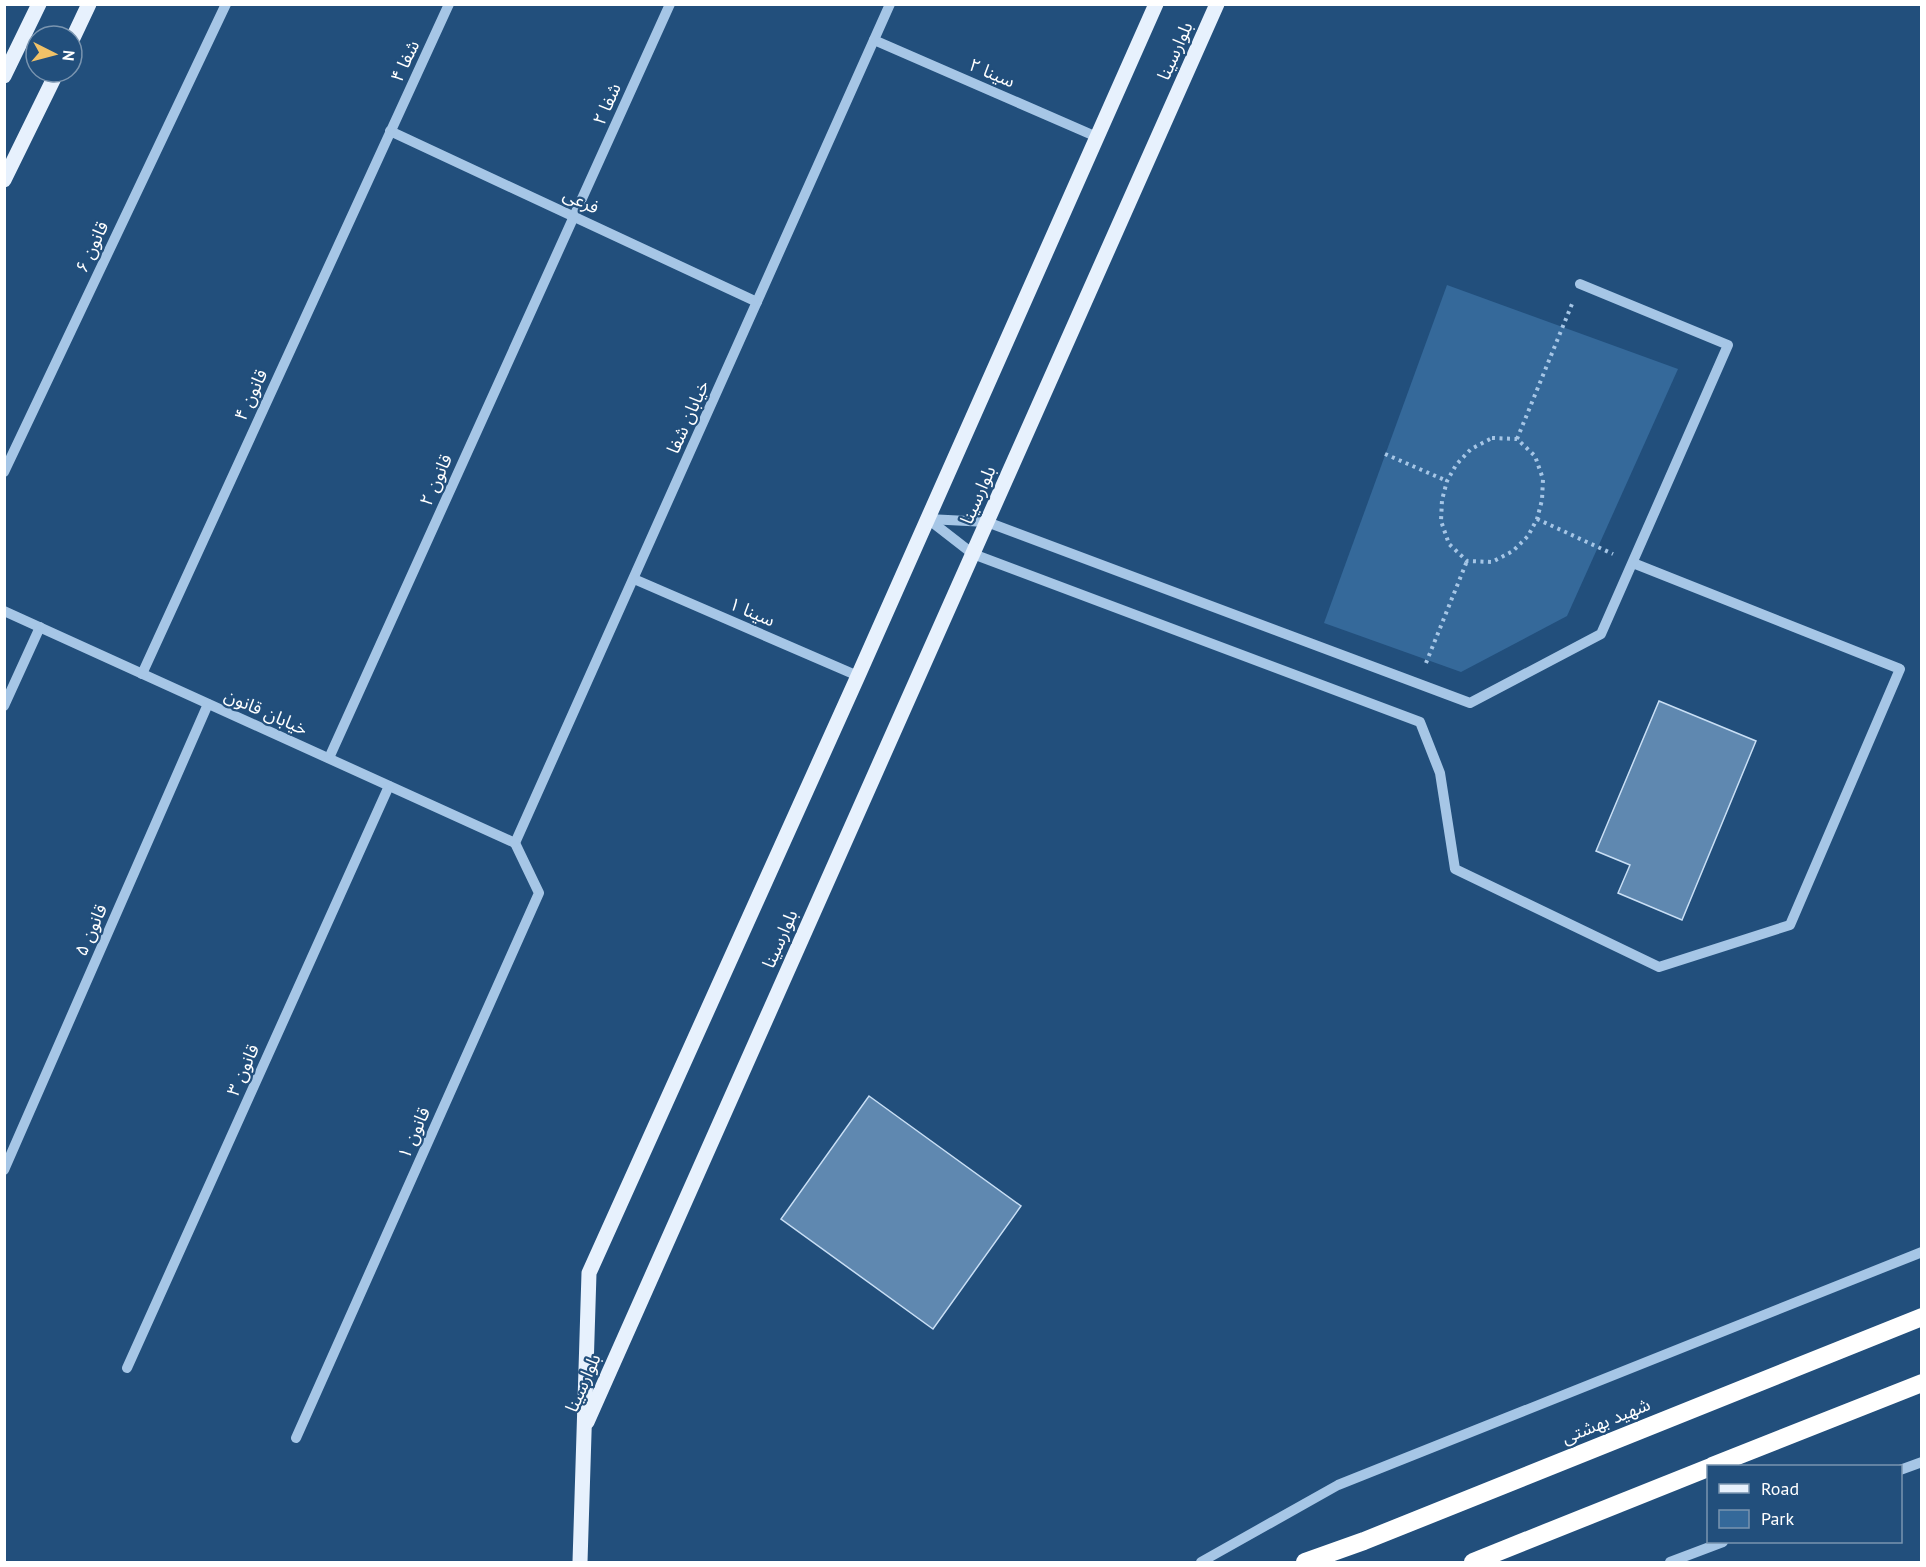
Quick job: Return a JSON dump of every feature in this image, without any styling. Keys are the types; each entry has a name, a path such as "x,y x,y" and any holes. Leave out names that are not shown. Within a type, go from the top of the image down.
{"highway":[{"name":"شهید بهشتی","path":"1305,1563 1922,1317"},
{"path":"1715,1465 1922,1383"},
{"path":"1473,1563 1707,1468"}],"main road":[{"path":"4,76 39,4"},
{"path":"80,24 89,4"},
{"name":"بلوارسینا","path":"584,1430 589,1273 858,676 1156,4"},
{"name":"بلوارسینا","path":"584,1430 1217,4"},
{"path":"4,180 51,84"},
{"path":"580,1563 584,1430"}],"street":[{"name":"قانون ۶","path":"4,472 226,4"},
{"name":"شفا ۴","path":"390,131 449,4"},
{"name":"شفا ۲","path":"574,216 670,4"},
{"name":"خیابان شفا","path":"515,843 890,4"},
{"name":"سینا ۲","path":"874,40 1097,137"},
{"name":"فرعی","path":"390,131 757,302"},
{"name":"قانون ۴","path":"142,674 390,131"},
{"name":"قانون ۲","path":"329,758 574,216"},
{"path":"928,519 987,522 1470,703 1601,634 1728,345 1580,284"},
{"path":"928,519 973,554 1420,722 1440,773 1455,869 1659,967 1790,925 1900,669 1633,563"},
{"name":"سینا ۱","path":"634,579 858,676"},
{"name":"خیابان قانون","path":"4,611 515,843"},
{"path":"4,706 40,627"},
{"name":"قانون ۵","path":"4,1170 208,704"},
{"name":"قانون ۳","path":"127,1368 389,786"},
{"name":"قانون ۱","path":"296,1438 539,894 515,843"},
{"path":"1201,1563 1338,1485 1922,1252"},
{"path":"1902,1469 1922,1462"},
{"path":"1670,1563 1720,1543"}],"path":[{"path":"1517,439 1580,284"},
{"path":"1492,438 1517,439 1535,456 1543,479 1542,500 1537,519 1528,536 1513,551 1492,562 1467,561 1449,544 1442,522 1442,500 1447,481 1456,465 1471,449 1492,438"},
{"path":"1385,454 1447,481"},
{"path":"1537,519 1633,563"},
{"path":"1418,683 1467,561"}],"green space":[{"path":"1447,285 1678,369 1567,616 1461,672 1324,623"}],"building":[{"path":"1659,701 1756,741 1682,920 1618,893 1630,865 1596,851"},
{"path":"869,1096 1021,1206 933,1329 781,1219"}]}
